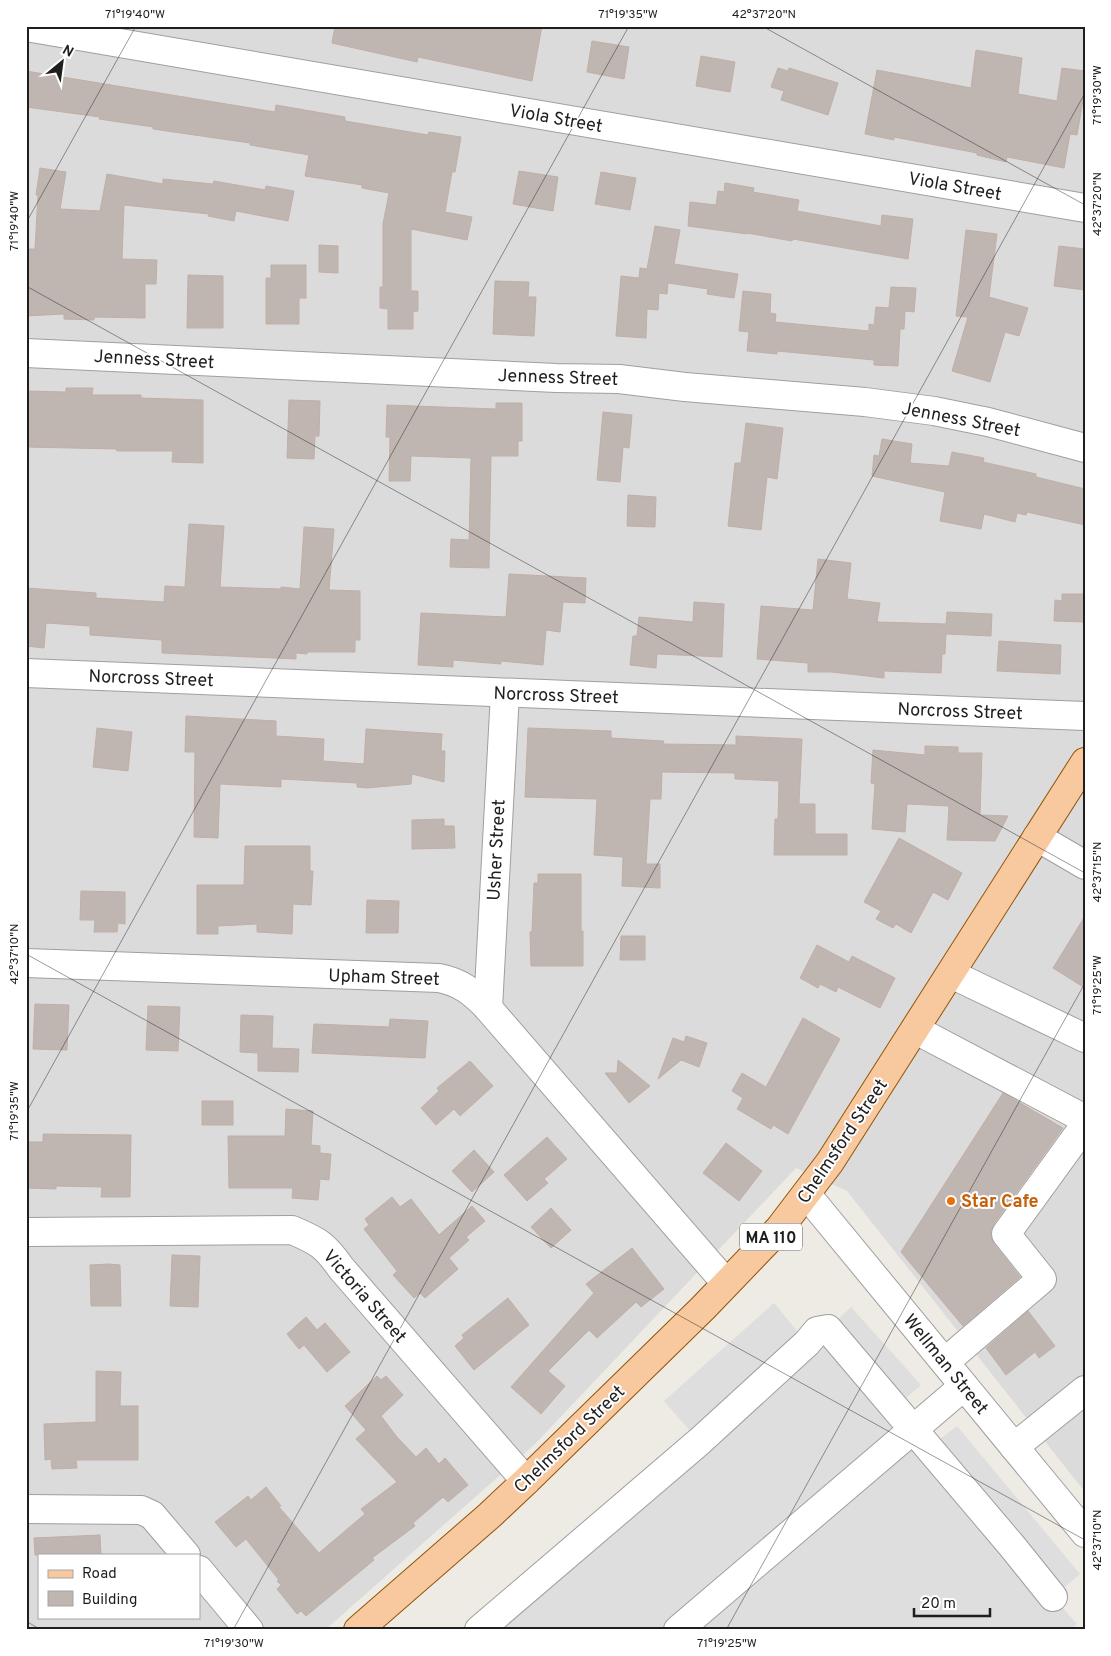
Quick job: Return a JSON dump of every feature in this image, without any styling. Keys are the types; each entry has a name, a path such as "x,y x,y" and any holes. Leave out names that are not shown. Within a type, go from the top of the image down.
{"main road":[{"name":"Chelmsford Street","path":"358,1630 490,1515 526,1481 779,1229 807,1195 830,1162 916,1030 1085,762"}],"street":[{"name":"Viola Street","path":"26,27 1085,208"},
{"name":"Jenness Street","path":"26,353 546,378 619,379 685,387 865,402 934,411 988,422 1085,448"},
{"name":"Norcross Street","path":"26,674 1085,716"},
{"name":"Usher Street","path":"488,1008 505,693"},
{"path":"1037,838 1085,865"},
{"name":"Upham Street","path":"26,963 439,978 462,985 488,1008 726,1283"},
{"path":"951,974 1085,1038"},
{"path":"916,1030 1085,1119"},
{"path":"945,1362 1042,1279 1006,1234 1085,1126"},
{"name":"Wellman Street","path":"807,1195 1085,1533"},
{"name":"Victoria Street","path":"26,1232 292,1230 311,1238 328,1250 526,1481"},
{"path":"479,1630 700,1441 807,1343 817,1331 828,1328 1053,1597"},
{"path":"678,1630 964,1386"},
{"path":"1014,1446 1085,1390"},
{"path":"26,1509 141,1510 152,1515 185,1554"},
{"path":"200,1571 249,1630"}],"shaded area":[{"path":"26,26 1085,26 1085,1492 847,1191 796,1168 535,1444 325,1630 26,1630"},
{"path":"774,1303 807,1343 828,1329 851,1307 921,1385 906,1398 940,1439 957,1426 1080,1574 1053,1597 1077,1624 1070,1630 479,1630 699,1441 664,1401"}],"building":[{"path":"335,26 542,26 532,81 418,57 417,62 332,43"},
{"path":"592,41 629,47 624,79 587,72"},
{"path":"976,50 1022,58 1018,94 1057,101 1062,68 1085,71 1085,89 1077,135 1070,134 1064,168 1007,157 1006,162 977,155 977,153 894,137 894,140 865,134 877,70 971,88"},
{"path":"701,56 735,62 730,92 696,86"},
{"path":"778,68 788,71 789,68 838,83 828,115 781,100 784,91 771,87"},
{"path":"26,71 275,112 276,105 345,117 345,121 428,135 429,132 461,137 445,212 472,217 467,240 411,229 411,291 418,291 418,311 413,312 413,329 388,329 388,309 380,308 380,287 383,287 383,224 389,193 362,188 362,185 305,176 309,155 250,145 250,143 153,129 153,127 99,119 100,117 26,107"},
{"path":"40,168 66,172 60,209 100,211 107,174 163,184 163,179 213,184 214,181 265,190 266,186 294,191 288,221 236,211 234,221 208,216 209,214 124,205 122,259 157,260 156,284 145,284 145,318 94,317 94,320 64,319 64,314 26,316 26,249 35,249 38,195 36,195"},
{"path":"519,171 558,177 553,211 513,204"},
{"path":"601,172 636,178 630,210 595,204"},
{"path":"725,183 754,188 753,192 799,200 797,211 881,226 882,215 913,219 908,259 793,239 792,241 688,226 690,202 716,205 718,191 724,192"},
{"path":"655,226 680,230 674,264 738,274 734,298 707,294 708,289 668,283 667,294 659,293 658,310 647,309 646,338 616,336 621,276 639,278 640,268 647,269"},
{"path":"966,230 997,234 989,297 1028,308 1019,336 1005,332 990,382 952,371 968,317 956,316"},
{"path":"319,245 338,246 338,273 319,272"},
{"path":"1059,246 1085,249 1085,290 1054,286"},
{"path":"271,265 306,265 306,298 299,298 299,324 266,324 266,278 271,278"},
{"path":"188,275 223,276 223,328 187,328"},
{"path":"495,281 529,282 528,297 536,297 534,336 493,334"},
{"path":"891,287 916,288 914,312 905,311 904,329 900,329 898,366 874,365 874,360 777,351 777,354 747,351 749,332 739,331 743,291 771,294 770,313 776,314 775,322 869,331 869,324 874,325 876,307 889,308"},
{"path":"66,388 93,388 92,395 141,395 141,398 203,400 203,463 172,462 173,451 117,451 116,449 26,447 26,391 66,392"},
{"path":"289,400 320,401 319,436 315,436 314,459 287,458"},
{"path":"496,403 522,403 522,441 518,441 518,456 491,456 489,568 450,567 451,539 469,540 471,458 411,456 410,481 389,481 390,437 386,437 387,405 496,409"},
{"path":"603,412 632,415 629,448 623,447 620,482 597,480"},
{"path":"746,423 783,428 777,479 767,477 761,530 728,526 735,463 741,463"},
{"path":"882,439 912,444 910,463 949,466 952,452 984,458 983,462 1036,474 1036,477 1085,489 1085,525 1027,512 1026,515 1017,513 1015,522 984,514 981,529 940,521 945,492 872,476 874,455 879,456"},
{"path":"628,495 656,497 655,527 627,526"},
{"path":"189,524 224,526 220,587 281,589 281,587 300,589 304,527 334,529 329,590 360,591 360,640 355,640 355,652 296,653 296,659 162,653 162,640 90,635 90,626 46,623 44,648 26,646 26,588 96,593 96,598 164,602 165,586 185,587"},
{"path":"818,559 851,563 847,599 880,603 877,622 946,624 947,612 992,614 991,636 946,634 945,654 942,654 941,673 884,671 884,678 832,672 808,672 808,663 757,659 761,606 813,610"},
{"path":"509,574 586,578 585,603 563,602 560,632 546,630 543,665 501,661 501,664 453,660 453,667 418,665 421,613 506,617"},
{"path":"1062,594 1085,594 1085,622 1054,621 1055,600 1062,601"},
{"path":"694,602 724,604 722,657 657,654 656,668 630,665 633,636 637,636 639,617 693,622"},
{"path":"999,641 1061,645 1060,674 997,671"},
{"path":"186,716 276,721 276,736 324,739 323,761 364,764 366,729 442,734 441,751 445,751 444,782 412,774 411,784 367,788 357,787 357,783 281,779 281,787 220,784 218,838 194,837 195,752 185,752"},
{"path":"97,728 132,732 128,771 93,767"},
{"path":"528,728 611,731 611,738 664,741 663,744 736,745 736,736 802,739 799,804 815,804 815,834 847,834 847,855 774,855 775,819 778,819 779,781 735,779 735,773 662,772 661,799 650,799 646,864 660,864 660,888 622,886 623,857 594,855 597,799 525,797"},
{"path":"925,746 958,747 958,753 982,753 980,815 1008,816 995,841 947,840 949,806 907,804 905,832 872,829 875,784 871,783 873,750 925,755"},
{"path":"444,819 444,826 454,826 455,848 412,849 412,820"},
{"path":"899,838 962,873 948,900 933,892 911,933 896,924 893,928 876,919 881,911 864,902"},
{"path":"245,846 310,846 310,871 313,871 311,905 293,904 292,934 257,932 257,924 218,926 218,934 197,934 197,885 244,885"},
{"path":"538,874 581,874 583,966 531,966 530,932 532,932 534,883 538,883"},
{"path":"81,891 125,892 125,924 118,923 117,932 94,932 95,920 80,920"},
{"path":"367,900 399,901 398,933 366,933"},
{"path":"1085,916 1085,988 1053,968"},
{"path":"621,936 645,936 645,960 620,960"},
{"path":"817,945 849,962 852,956 895,978 880,1008 838,987 836,992 820,984 818,988 800,978"},
{"path":"35,1004 69,1005 67,1050 33,1049"},
{"path":"148,1006 180,1007 178,1051 146,1050"},
{"path":"241,1015 273,1016 272,1048 299,1049 298,1072 258,1071 258,1053 240,1052"},
{"path":"803,1018 840,1039 788,1134 773,1125 771,1129 737,1109 743,1098 732,1091 742,1073 766,1087"},
{"path":"390,1019 428,1021 425,1058 312,1053 314,1024 389,1027"},
{"path":"686,1036 707,1043 699,1067 681,1060 658,1079 673,1038 684,1042"},
{"path":"618,1060 650,1086 629,1103 605,1073 617,1073"},
{"path":"470,1061 493,1086 460,1116 454,1109 436,1125 421,1108 439,1091 437,1088"},
{"path":"1003,1093 1063,1128 993,1225 990,1234 994,1244 1020,1277 963,1326 901,1252"},
{"path":"202,1101 233,1101 233,1125 202,1125"},
{"path":"286,1109 313,1111 311,1145 320,1146 320,1153 331,1154 329,1180 320,1179 318,1200 292,1198 293,1188 229,1188 228,1136 285,1136"},
{"path":"43,1134 131,1135 130,1197 101,1197 102,1187 56,1186 56,1189 27,1188 27,1142 43,1142"},
{"path":"547,1137 567,1159 544,1179 548,1183 527,1201 504,1175"},
{"path":"726,1143 762,1171 739,1201 703,1173"},
{"path":"474,1150 494,1172 472,1192 452,1171"},
{"path":"392,1197 400,1207 411,1199 439,1235 472,1206 485,1221 466,1237 469,1240 449,1258 458,1269 425,1298 420,1293 414,1298 393,1275 397,1271 364,1229 369,1225 365,1219"},
{"path":"551,1208 571,1230 551,1248 531,1227"},
{"path":"632,1248 664,1289 641,1307 636,1302 597,1338 589,1330 548,1371 565,1386 541,1414 511,1387 594,1293 586,1284"},
{"path":"172,1255 200,1256 198,1307 170,1306"},
{"path":"90,1265 120,1265 121,1306 91,1306"},
{"path":"508,1298 529,1325 474,1370 455,1346 464,1338 462,1335"},
{"path":"1028,1311 1055,1346 1039,1358 1035,1352 1006,1375 986,1348"},
{"path":"306,1317 317,1330 325,1323 350,1352 327,1372 304,1345 299,1349 287,1334"},
{"path":"96,1371 121,1372 120,1406 138,1406 138,1460 76,1460 77,1468 52,1469 51,1459 45,1460 44,1424 96,1422"},
{"path":"377,1376 381,1380 386,1376 403,1395 381,1416 397,1437 416,1457 426,1448 439,1464 445,1458 468,1485 448,1502 443,1497 413,1523 415,1526 372,1558 374,1560 306,1616 301,1611 297,1614 277,1589 281,1585 277,1581 279,1580 246,1539 236,1547 215,1522 248,1496 251,1500 266,1487 281,1506 279,1507 319,1553 365,1514 361,1509 397,1482 356,1439 366,1430 345,1406"},
{"path":"100,1535 101,1554 35,1555 34,1538"}],"place":[{"name":"Star Cafe","path":"951,1201"}]}
